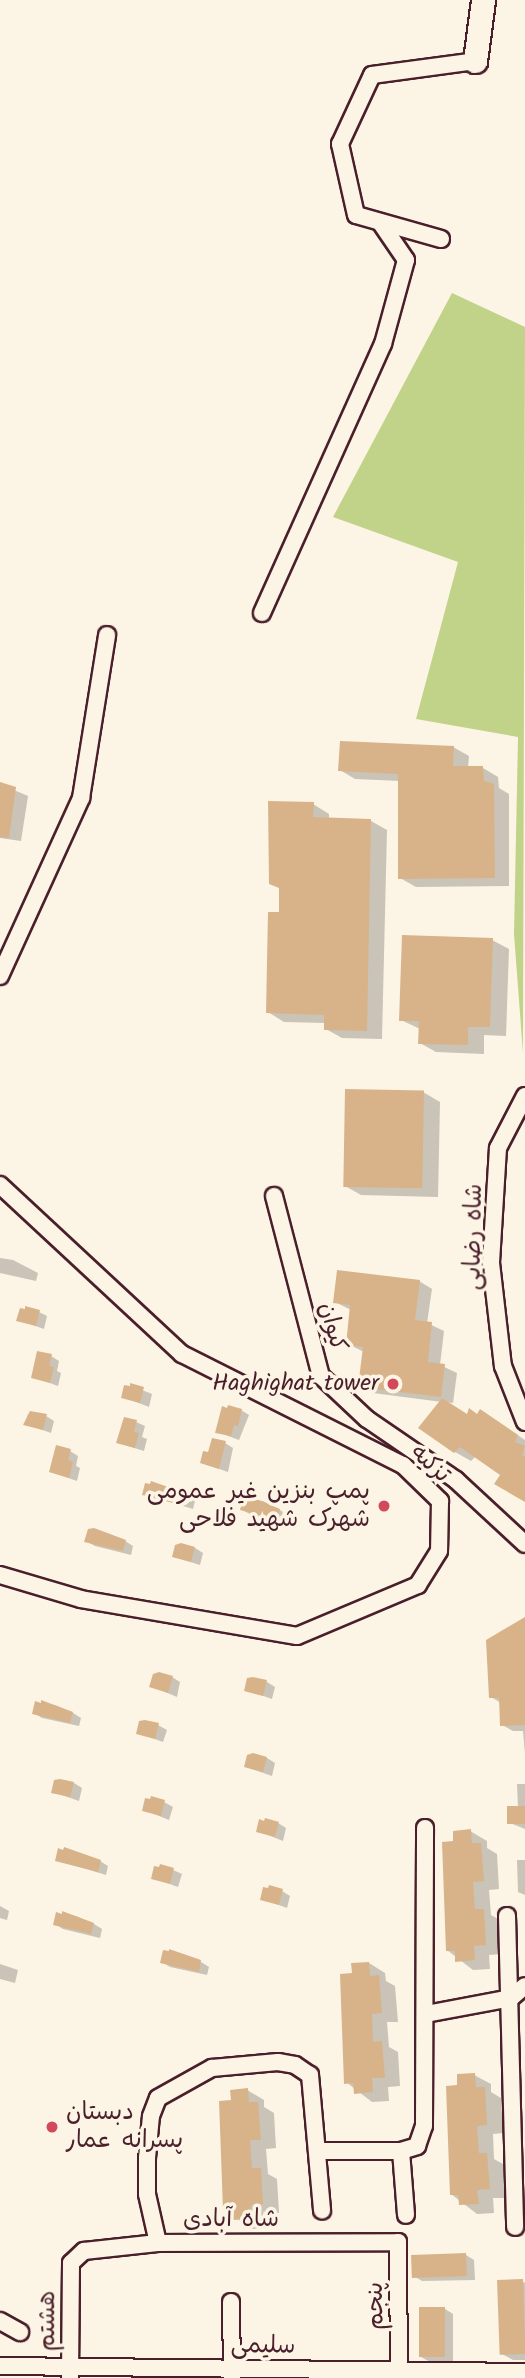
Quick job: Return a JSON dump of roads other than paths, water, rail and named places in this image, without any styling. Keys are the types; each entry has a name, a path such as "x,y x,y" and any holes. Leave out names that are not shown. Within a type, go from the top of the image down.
{"main road":[{"path":"475,61 483,0"}],"street":[{"path":"440,239 356,215 340,144 372,75 475,61"},
{"path":"262,613 383,344 406,260 380,222"},
{"path":"0,976 81,798 107,635"},
{"name":"شاه رضایی","path":"525,1096 498,1148 491,1263 503,1366 525,1422"},
{"name":"تزکیه","path":"0,1185 182,1354 402,1465 440,1501 439,1551 418,1586 297,1636 81,1599 0,1575"},
{"name":"کیوان","path":"274,1196 321,1376 368,1419 456,1480 525,1544"},
{"path":"318,2151 401,2151 418,2146 424,2126 425,1828"},
{"path":"507,1916 518,2002 514,2227"},
{"path":"518,2002 525,1986"},
{"path":"426,2014 518,2002"},
{"path":"158,2243 147,2194 151,2116 158,2098 178,2084 212,2068 278,2062 295,2065 310,2075 322,2210"},
{"path":"401,2151 405,2215"},
{"name":"شاه آبادی","path":"71,2263 84,2250 158,2243 398,2242"},
{"name":"پنجم","path":"398,2242 399,2374"},
{"name":"هشتم","path":"71,2263 71,2373"},
{"path":"231,2302 232,2373"},
{"path":"0,2321 20,2332"},
{"name":"سلیمی","path":"0,2367 71,2373 475,2375 525,2372"}],"place":[{"name":"Haghighat tower","path":"393,1384"},
{"name":"پمپ بنزین غیر عمومی شهرک شهید فلاحی","path":"384,1506"},
{"name":"دبستان پسرانه عمار","path":"52,2127"}]}
